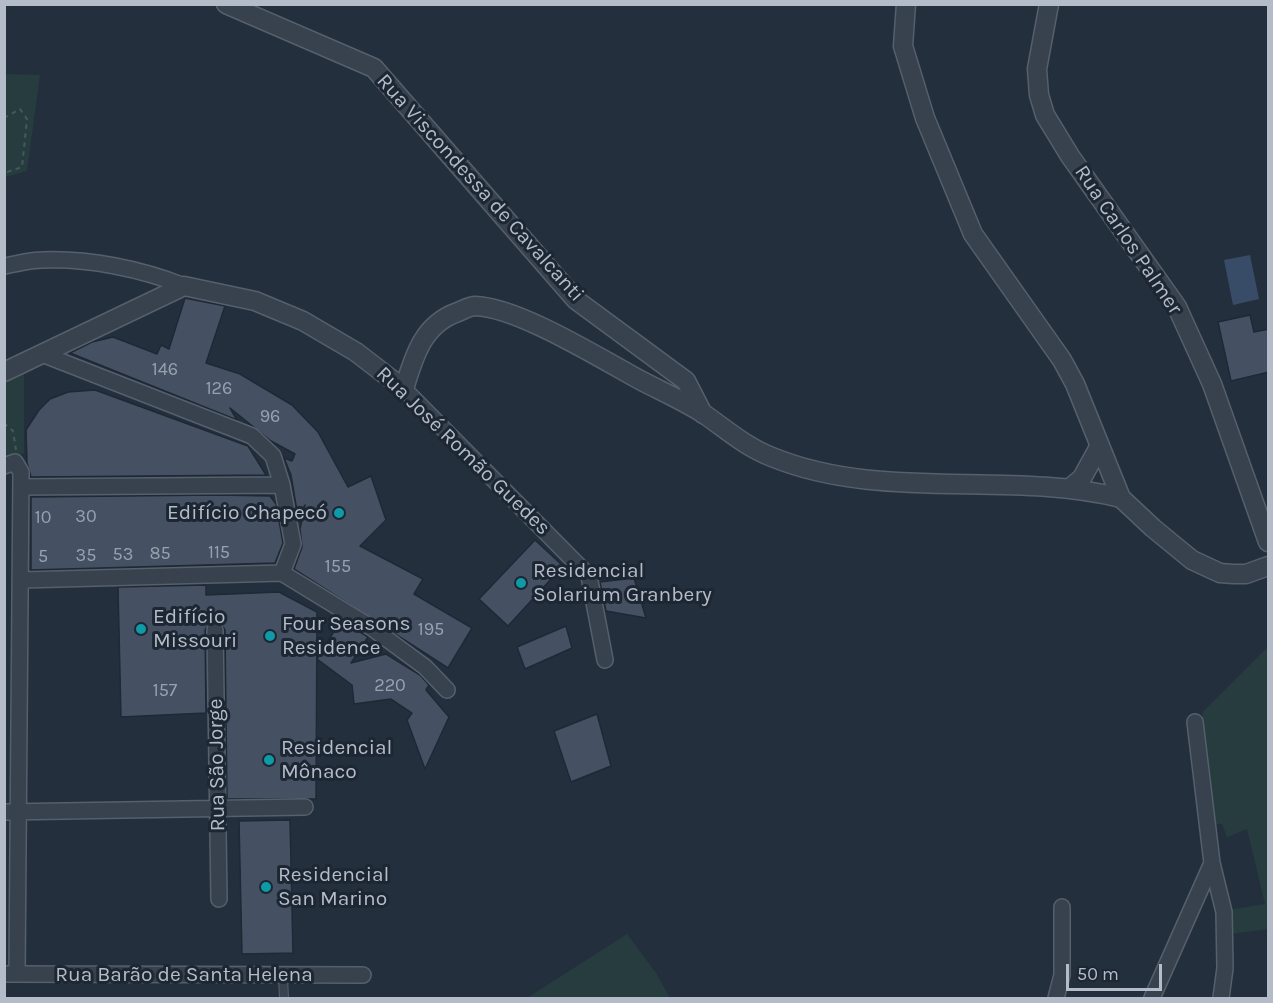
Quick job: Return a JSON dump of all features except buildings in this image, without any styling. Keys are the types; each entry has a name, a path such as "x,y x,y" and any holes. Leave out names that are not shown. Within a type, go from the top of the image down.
{"street":[{"name":"Rua Viscondessa de Cavalcanti","path":"226,4 374,68 576,300 686,381 697,398 703,414"},
{"path":"906,4 903,46 925,118 973,234 1062,360 1075,384 1121,498 1152,528 1192,560 1220,573 1246,574 1268,556"},
{"name":"Rua Carlos Palmer","path":"1049,4 1037,69 1039,95 1045,115 1077,165 1178,307 1212,384 1268,556"},
{"name":"Rua José Romão Guedes","path":"4,266 42,260 101,265 163,278 184,286 255,301 303,321 356,352 404,389 589,576 605,660"},
{"path":"4,372 184,286"},
{"path":"404,389 414,355 427,333 445,316 474,306 505,313 535,325 703,414 733,438 772,457 815,472 869,479 1070,488 1121,498"},
{"path":"42,354 252,436 273,456 282,485 293,544 282,573"},
{"path":"1070,488 1082,478 1099,447"},
{"path":"10,464 21,472 22,580 12,812 11,974"},
{"path":"21,487 282,485"},
{"path":"22,580 282,573 372,628 425,667 447,690"},
{"name":"Rua São Jorge","path":"215,630 219,899"},
{"path":"1195,722 1212,863 1224,912 1225,968 1221,999"},
{"path":"12,812 305,807"},
{"path":"1152,999 1212,863"},
{"path":"1056,999 1062,975 1062,907"},
{"name":"Rua Barão de Santa Helena","path":"11,974 363,975"}],"lane":[{"path":"283,976 284,999"}],"path":[{"path":"4,118 20,110 27,119 22,167 4,173"},
{"path":"4,423 13,431 16,443 10,464"}],"green space":[{"path":"5,74 40,75 27,171 5,177"},
{"path":"24,366 24,453 5,461 5,377"},
{"path":"1268,647 1268,929 1231,934 1228,910 1265,904 1247,829 1227,837 1222,824 1215,824 1202,713"},
{"path":"627,934 656,973 670,998 527,998"}],"water":[{"path":"1250,255 1259,299 1233,305 1224,260"}],"place":[{"name":"Edifício Chapecó","path":"339,513"},
{"name":"Residencial Solarium Granbery","path":"521,583"},
{"name":"Edifício Missouri","path":"141,629"},
{"name":"Four Seasons Residence","path":"270,636"},
{"name":"Residencial Mônaco","path":"269,760"},
{"name":"Residencial San Marino","path":"266,887"}]}
